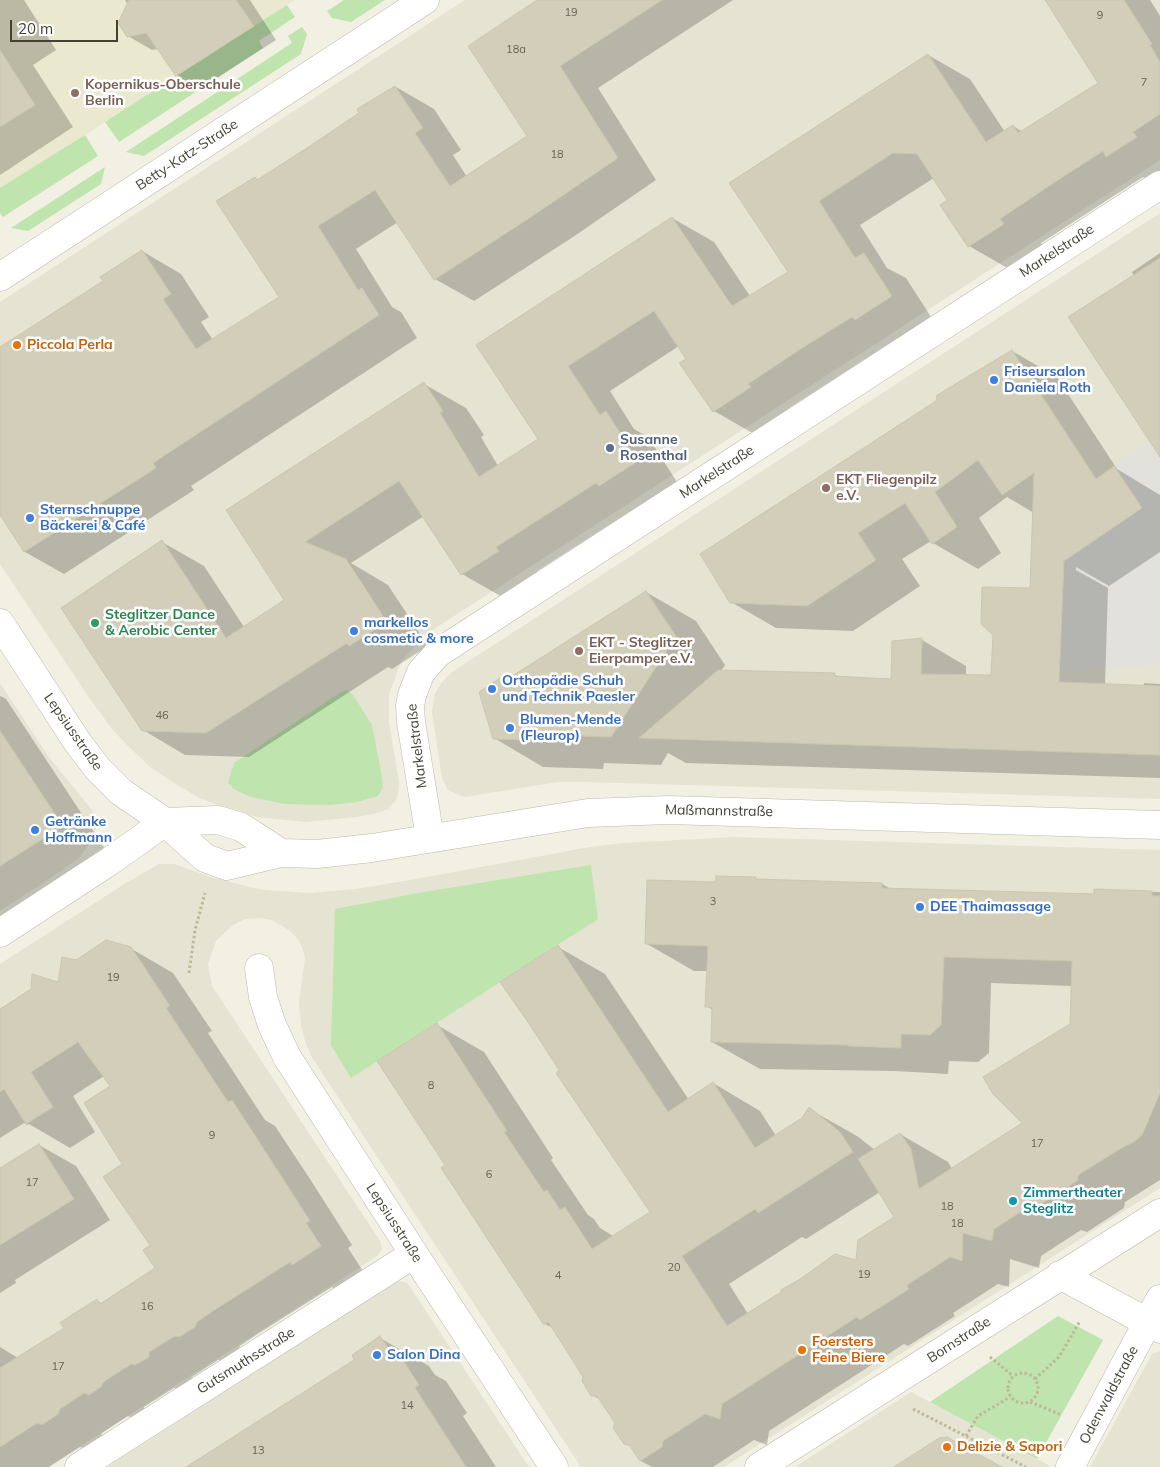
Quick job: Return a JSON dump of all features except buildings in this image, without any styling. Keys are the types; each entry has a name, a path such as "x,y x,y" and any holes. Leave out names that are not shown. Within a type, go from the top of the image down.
{"street":[{"name":"Betty-Katz-Straße","path":"0,277 425,0"},
{"name":"Markelstraße","path":"430,838 410,706 421,672 438,653 1160,185"},
{"name":"Lepsiusstraße","path":"0,623 78,743 98,769 136,803 165,822"},
{"name":"Maßmannstraße","path":"165,822 205,858 227,866 280,853 317,854 372,848 588,813 669,810 1160,825"},
{"path":"0,934 102,867 165,822 218,820 241,827 280,853"},
{"name":"Lepsiusstraße","path":"259,968 262,997 287,1058 554,1467"},
{"name":"Bornstraße","path":"759,1467 1160,1213"},
{"name":"Gutsmuthsstraße","path":"79,1467 414,1254"},
{"path":"1060,1276 1154,1326"},
{"name":"Odenwaldstraße","path":"1070,1467 1154,1326 1160,1299"}],"path":[{"path":"189,973 195,930 207,888"},
{"path":"1036,1379 1059,1357 1081,1321"},
{"path":"988,1354 992,1360 1013,1376"},
{"path":"1030,1402 1037,1395 1038,1386 1036,1379 1025,1373 1013,1376 1007,1387 1010,1397 1017,1402 1030,1402 1065,1417"},
{"path":"966,1436 978,1416 1010,1397"},
{"path":"907,1406 1026,1467"}],"shaded area":[{"name":"Kopernikus-Oberschule Berlin","path":"0,0 295,0 0,188"},
{"path":"465,0 1160,0 1160,160 421,639 401,662 389,694 389,722 399,782 396,800 388,809 357,817 305,822 258,817 200,798 150,767 126,744 112,729 88,696 0,564 0,302"},
{"path":"1160,213 1160,799 586,782 558,782 464,797 448,790 442,778 432,712 435,694 442,682 452,672"},
{"path":"1160,435 1160,665 1061,672 1064,561 1142,508 1114,466"},
{"path":"0,683 48,756 95,814 97,826 92,840 80,857 0,911"},
{"path":"734,837 1160,850 1160,1188 724,1467 581,1467 313,1059 301,1026 299,1002 305,959 298,939 289,930 272,920 259,918 245,919 233,925 216,941 208,964 212,986 380,1241 382,1249 377,1256 368,1262 48,1467 0,1467 0,964 159,864 174,864 210,877 250,887 309,893 356,889 590,847 623,843"},
{"path":"399,1281 407,1283 410,1287 529,1467 107,1467 376,1294"},
{"path":"1160,1351 1160,1467 1090,1467 1152,1354"},
{"path":"911,1392 1050,1466 1050,1467 795,1467"}],"green space":[{"path":"344,0 385,0 351,22 332,18 327,11"},
{"path":"287,5 295,17 259,41 263,48 119,142 105,122"},
{"path":"302,27 307,34 301,54 144,156 126,152 292,43 288,36"},
{"path":"85,135 98,156 3,217 0,213 0,188"},
{"path":"105,167 101,184 28,231 11,228"},
{"path":"347,690 353,695 372,725 383,787 378,796 357,802 330,805 285,804 250,797 234,789 228,783 234,763 341,692"},
{"path":"591,865 598,919 351,1078 331,1045 335,909 424,892"},
{"path":"1058,1316 1103,1340 1037,1459 930,1402"}],"place":[{"name":"Kopernikus-Oberschule Berlin","path":"75,93"},
{"name":"Piccola Perla","path":"17,345"},
{"name":"Friseursalon Daniela Roth","path":"994,380"},
{"name":"Susanne Rosenthal","path":"610,448"},
{"name":"EKT Fliegenpilz e.V.","path":"826,488"},
{"name":"Sternschnuppe Bäckerei & Café","path":"30,518"},
{"name":"Steglitzer Dance & Aerobic Center","path":"95,623"},
{"name":"markellos cosmetic & more","path":"354,631"},
{"name":"EKT - Steglitzer Eierpamper e.V.","path":"579,651"},
{"name":"Orthopädie Schuh und Technik Paesler","path":"492,689"},
{"name":"Blumen-Mende (Fleurop)","path":"510,728"},
{"name":"Getränke Hoffmann","path":"35,830"},
{"name":"DEE Thaimassage","path":"920,907"},
{"name":"Zimmertheater Steglitz","path":"1013,1201"},
{"name":"Foersters Feine Biere","path":"802,1350"},
{"name":"Salon Dina","path":"377,1355"},
{"name":"Delizie & Sapori","path":"947,1447"}]}
